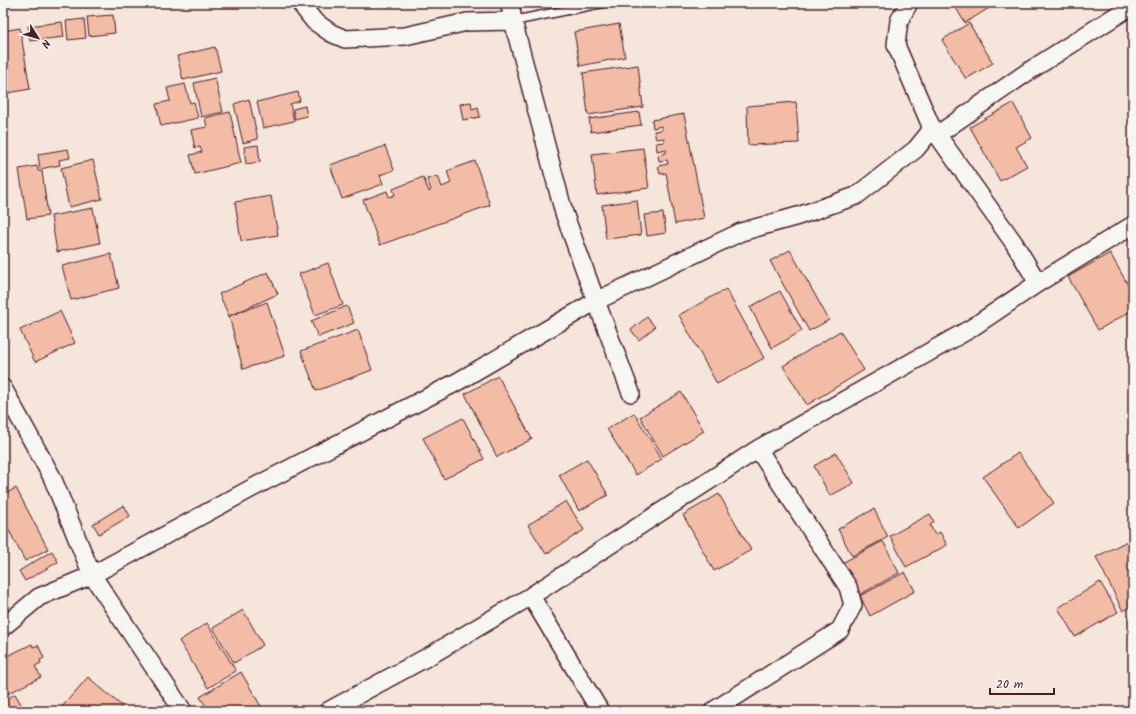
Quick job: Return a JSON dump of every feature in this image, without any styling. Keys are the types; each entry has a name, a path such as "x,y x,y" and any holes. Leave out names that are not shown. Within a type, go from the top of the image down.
{"street":[{"path":"300,3 314,21 331,33 345,39 405,36 467,22 513,21"},
{"path":"510,3 513,21 564,213 631,393"},
{"path":"909,3 899,21 896,45 934,130 1014,243 1038,283"},
{"path":"3,627 39,597 92,575 254,486 457,382 596,301 741,232 798,216 856,196 916,149 934,130 1133,5"},
{"path":"328,711 431,655 531,596 758,449 970,329 1038,283 1133,225"},
{"path":"3,388 52,477 92,575 183,711"},
{"path":"714,711 840,630 853,605 848,587 758,449"},
{"path":"531,596 600,711"}],"lane":[{"path":"513,21 603,3"}],"building":[{"path":"953,3 997,3 965,23"},
{"path":"113,15 115,33 89,36 87,17"},
{"path":"84,19 86,38 68,40 66,21"},
{"path":"62,22 64,37 30,41 28,26"},
{"path":"969,23 993,63 966,79 942,40"},
{"path":"619,24 625,57 580,66 574,32"},
{"path":"20,28 30,89 3,94 3,31"},
{"path":"215,47 221,71 183,80 177,56"},
{"path":"638,65 643,107 588,115 583,73"},
{"path":"215,78 223,112 201,117 194,83"},
{"path":"185,84 190,103 194,102 198,118 161,126 156,104 170,101 167,88"},
{"path":"298,92 300,101 290,104 294,121 263,128 257,102"},
{"path":"249,99 258,139 243,143 234,104"},
{"path":"471,102 472,109 478,107 480,117 463,120 460,104"},
{"path":"796,102 799,143 748,145 747,106"},
{"path":"1013,103 1032,138 1016,147 1027,166 1000,181 970,127"},
{"path":"305,106 307,116 295,119 293,109"},
{"path":"230,112 241,163 195,174 190,155 202,152 200,147 195,148 191,130 207,127 205,118"},
{"path":"639,112 641,125 591,132 589,119"},
{"path":"684,114 704,218 675,224 666,173 660,174 658,166 668,164 667,160 659,161 658,155 666,153 666,149 657,151 656,143 664,142 664,138 656,139 654,131 662,130 661,126 653,128 652,120"},
{"path":"258,145 260,162 246,164 244,147"},
{"path":"385,146 394,170 380,175 383,184 342,199 330,165"},
{"path":"643,148 649,188 597,195 592,154"},
{"path":"68,149 70,158 59,160 60,165 40,169 38,154"},
{"path":"93,160 102,199 69,207 61,168"},
{"path":"475,161 490,205 380,245 363,200 387,191 389,197 395,195 393,189 423,177 429,192 431,190 427,179 438,176 442,187 451,183 447,171"},
{"path":"37,166 38,171 42,171 48,216 27,219 19,169"},
{"path":"271,196 278,235 241,241 235,202"},
{"path":"637,200 641,235 606,239 602,205"},
{"path":"93,208 100,243 57,252 51,216"},
{"path":"663,213 666,233 647,236 644,215"},
{"path":"790,250 829,320 809,331 770,261"},
{"path":"1110,253 1133,294 1133,310 1098,330 1068,277"},
{"path":"111,254 119,288 71,300 62,266"},
{"path":"328,263 343,305 315,315 299,274"},
{"path":"268,272 278,294 229,316 219,294"},
{"path":"726,289 764,358 717,384 679,315"},
{"path":"780,291 802,331 772,348 750,307"},
{"path":"267,302 285,356 243,369 229,316"},
{"path":"347,306 354,323 318,337 311,321"},
{"path":"60,311 75,343 35,362 20,330"},
{"path":"647,317 655,327 639,340 631,330"},
{"path":"358,330 372,370 316,391 301,351"},
{"path":"840,331 864,370 807,405 783,366"},
{"path":"498,376 532,439 497,457 465,394"},
{"path":"681,392 704,431 663,456 640,417"},
{"path":"634,413 662,459 636,475 607,429"},
{"path":"463,418 484,459 444,479 423,438"},
{"path":"836,453 854,483 830,496 814,466"},
{"path":"1018,453 1054,503 1019,528 983,477"},
{"path":"587,459 608,495 579,511 559,475"},
{"path":"16,488 48,549 25,561 3,519 3,495"},
{"path":"719,494 751,550 714,571 683,515"},
{"path":"566,501 584,530 546,554 528,525"},
{"path":"124,505 130,516 99,534 93,524"},
{"path":"874,509 888,537 852,556 838,529"},
{"path":"930,514 934,522 930,525 935,535 940,532 947,545 906,567 890,536"},
{"path":"1133,538 1133,606 1123,611 1096,557"},
{"path":"883,541 899,573 859,595 842,563"},
{"path":"52,551 58,562 25,581 19,571"},
{"path":"905,572 915,591 870,616 860,596"},
{"path":"1100,582 1118,612 1075,637 1058,608"},
{"path":"243,610 263,645 234,663 213,628"},
{"path":"207,623 236,671 208,688 179,641"},
{"path":"32,644 33,647 38,645 44,658 40,660 41,663 35,666 41,677 3,696 3,658"},
{"path":"241,672 263,710 209,711 200,697"},
{"path":"88,677 122,706 117,711 64,711 61,708"},
{"path":"15,694 25,711 5,711 3,701"}]}
